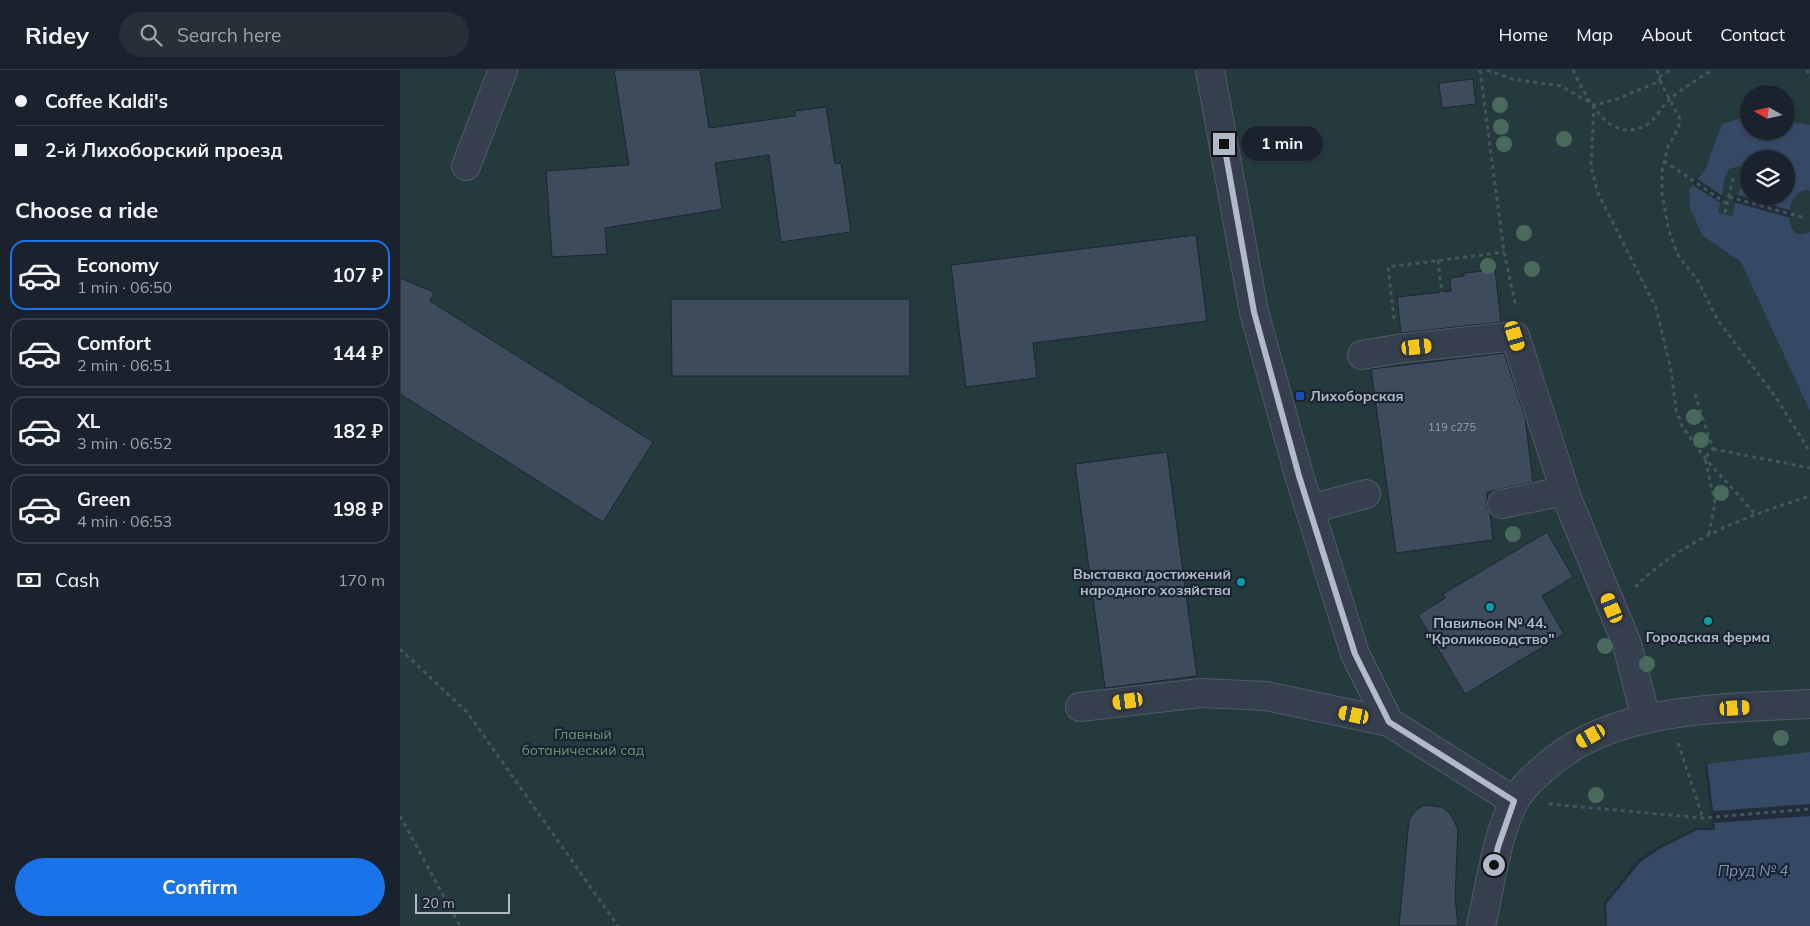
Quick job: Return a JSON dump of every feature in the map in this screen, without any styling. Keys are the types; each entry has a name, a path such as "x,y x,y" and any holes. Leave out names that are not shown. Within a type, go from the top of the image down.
{"street":[{"path":"466,166 504,70"},
{"path":"1210,70 1254,312 1310,509 1355,654 1389,722"},
{"path":"1362,356 1397,349 1515,336 1564,491 1628,644 1646,718"},
{"path":"1502,504 1564,491"},
{"path":"1310,509 1366,494"},
{"path":"1080,707 1201,694 1256,696 1389,722 1514,801"},
{"path":"1481,926 1498,847 1514,801 1531,780 1555,757 1591,736 1646,718 1697,711 1810,704"}],"path":[{"path":"1487,70 1512,79 1561,86 1594,105 1615,100 1660,81"},
{"path":"1573,70 1583,90 1605,121 1613,128 1624,130 1637,129 1650,123 1670,99 1712,70"},
{"path":"1657,70 1660,81 1680,119 1679,126 1668,147 1664,161 1662,194 1669,231 1678,255 1698,281 1717,319 1775,396 1810,452"},
{"path":"1659,76 1671,70"},
{"path":"1807,70 1810,78"},
{"path":"1594,105 1591,160 1598,193 1656,308 1671,370 1676,410 1682,426 1705,458 1754,513"},
{"path":"1664,161 1728,204"},
{"path":"1725,213 1733,178"},
{"path":"1729,197 1806,218"},
{"path":"1397,349 1388,267 1504,252"},
{"path":"1438,260 1442,294"},
{"path":"1695,394 1713,449"},
{"path":"1705,458 1713,449"},
{"path":"1713,449 1810,468"},
{"path":"1705,458 1715,503 1714,515 1708,534"},
{"path":"1630,592 1646,576 1675,553 1708,534 1754,513 1810,496"},
{"path":"400,649 467,712 618,926"},
{"path":"1678,742 1704,818"},
{"path":"1589,808 1704,818 1810,809"},
{"path":"400,816 460,926"}],"green space":[{"name":"Выставка достижений народного хозяйства","path":"400,70 1810,70 1810,926 400,926"}],"water":[{"path":"1740,118 1740,140 1795,140 1795,122 1810,125 1810,191 1802,191 1795,198 1795,150 1740,150 1740,166 1729,169 1726,174 1718,213 1732,216 1740,189 1740,205 1791,205 1790,224 1794,231 1800,234 1810,232 1810,411 1741,262 1703,236 1690,209 1689,190 1705,170 1722,124"},
{"name":"Пруд № 4","path":"1810,752 1810,926 1607,926 1606,904 1640,862 1659,849 1697,830 1715,830 1707,764"}],"pier":[{"path":"1696,178 1724,197 1721,203 1691,184"},
{"path":"1735,194 1740,195 1740,204 1733,202"},
{"path":"1744,205 1772,205 1792,211 1791,218"},
{"path":"1707,761 1713,811 1810,804 1810,816 1714,823 1715,830 1697,830 1659,849 1640,862 1606,904 1607,926 1605,926 1604,903 1638,860 1658,847 1696,828 1712,827 1705,764"}],"building":[{"path":"614,70 700,70 709,128 795,116 795,111 826,107 835,164 841,163 851,232 781,242 769,155 715,163 722,209 605,228 607,254 552,257 546,171 629,165"},
{"path":"1473,79 1476,104 1442,108 1439,83"},
{"path":"1196,235 1207,321 1033,343 1037,378 966,387 951,265"},
{"path":"1495,270 1501,322 1401,333 1397,297 1451,291 1450,278 1464,276 1464,273"},
{"path":"400,278 434,292 430,301 653,442 603,522 400,394"},
{"path":"671,299 910,299 910,376 672,376"},
{"path":"1504,353 1525,417 1533,482 1487,492 1487,507 1490,513 1493,540 1396,553 1371,369"},
{"path":"1167,452 1197,676 1105,688 1075,464"},
{"name":"Павильон № 44. \"Кролиководство\"","path":"1547,532 1573,577 1542,596 1564,634 1465,694 1418,615 1445,598 1443,594"},
{"path":"1424,805 1442,807 1450,813 1458,829 1455,897 1458,926 1399,926 1409,820 1415,811"}],"place":[{"name":"Лихоборская","path":"1300,396"},
{"name":"Выставка достижений народного хозяйства","path":"1241,582"},
{"name":"Павильон № 44. \"Кролиководство\"","path":"1490,607"},
{"name":"Городская ферма","path":"1708,621"}],"route":[{"path":"1224,144 1254,312 1299,476 1355,654 1389,722 1514,801 1498,847 1494,865"}],"park label":[{"name":"Главный ботанический сад","path":"583,742"}]}
